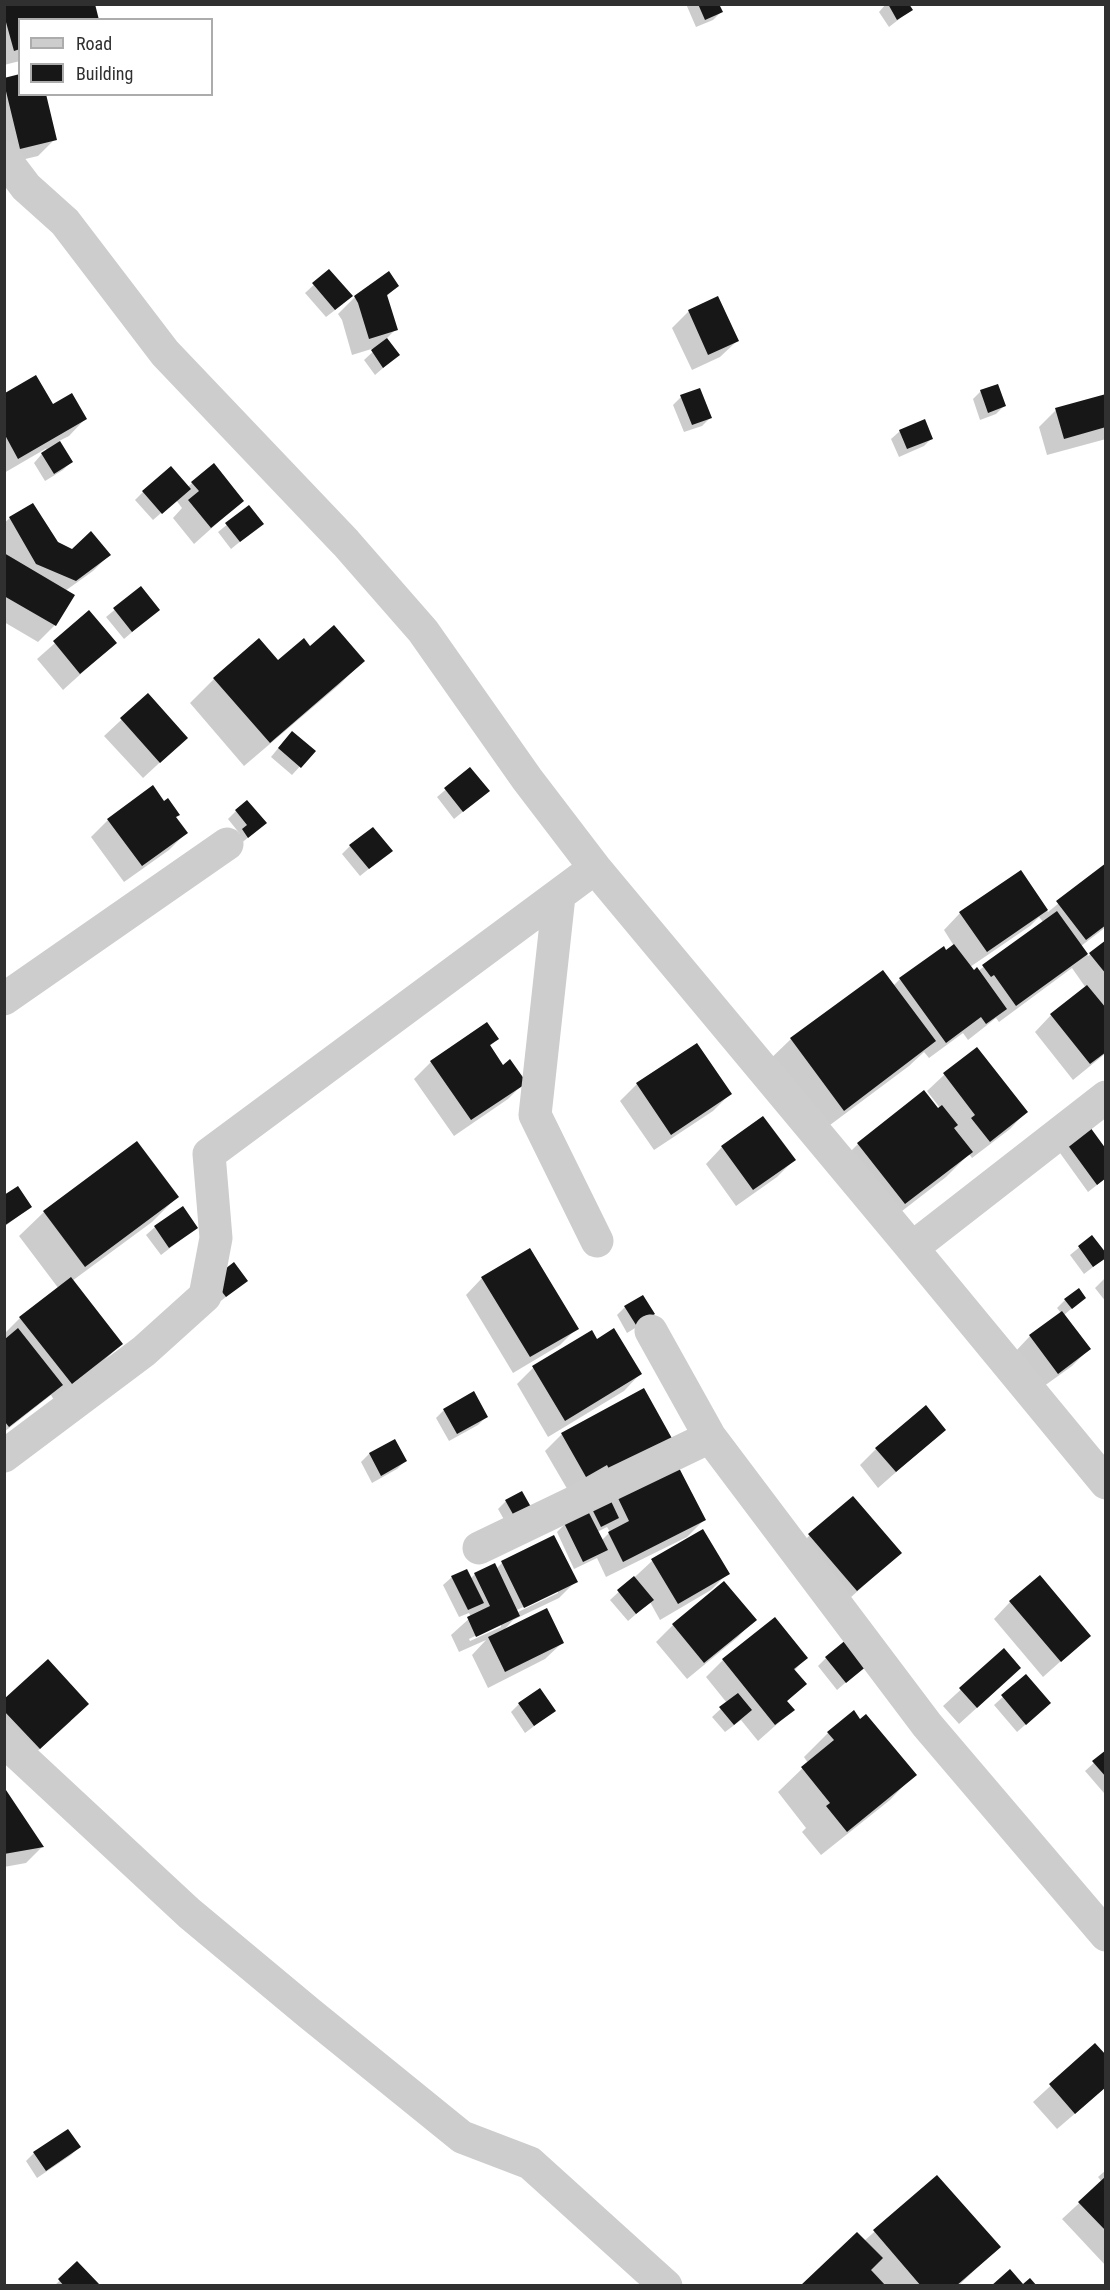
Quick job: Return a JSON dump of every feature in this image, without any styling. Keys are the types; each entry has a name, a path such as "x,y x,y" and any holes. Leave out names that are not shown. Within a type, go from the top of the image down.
{"street":[{"path":"4,159 26,187 65,222 165,353 346,543 423,631 527,779 595,868 1106,1483"},
{"path":"4,999 227,844"},
{"path":"4,1456 144,1351 205,1296 216,1238 209,1154 595,868"},
{"path":"559,896 535,1115 597,1241"},
{"path":"912,1248 1106,1097"},
{"path":"651,1331 710,1437 927,1725 1106,1935"},
{"path":"479,1548 710,1437"},
{"path":"4,1741 189,1913 309,2013 462,2137 530,2163 666,2286"}],"building":[{"path":"4,4 95,4 98,18 18,18 18,50 14,51 4,15"},
{"path":"698,4 719,4 723,12 705,20"},
{"path":"888,4 909,4 913,10 897,20"},
{"path":"18,74 18,96 46,96 57,140 20,149 4,78"},
{"path":"329,269 353,296 335,310 312,283"},
{"path":"389,271 399,286 387,295 398,330 369,339 354,296"},
{"path":"718,296 739,341 708,355 688,310"},
{"path":"387,338 400,355 383,368 371,350"},
{"path":"36,375 53,404 72,393 87,419 18,459 5,435 5,393"},
{"path":"998,384 1006,406 988,413 980,390"},
{"path":"700,388 712,418 692,425 680,395"},
{"path":"1106,394 1106,427 1064,439 1055,408"},
{"path":"925,419 933,439 907,449 899,430"},
{"path":"60,441 73,462 54,474 41,453"},
{"path":"214,463 244,501 211,528 188,500 199,491 191,482"},
{"path":"171,466 191,489 162,514 142,491"},
{"path":"33,503 58,542 72,549 91,531 111,555 76,581 36,564 9,517"},
{"path":"249,505 264,524 240,542 225,523"},
{"path":"4,553 75,595 56,626 4,596"},
{"path":"141,586 160,610 132,632 113,608"},
{"path":"89,610 117,643 80,674 53,641"},
{"path":"334,625 365,661 270,743 213,678 259,638 278,660 304,638 310,646"},
{"path":"148,693 188,738 160,763 120,718"},
{"path":"292,731 316,751 301,768 278,748"},
{"path":"470,767 490,791 463,812 444,788"},
{"path":"153,785 164,801 168,798 180,815 176,817 188,833 142,866 107,819"},
{"path":"247,800 267,823 248,838 242,829 247,825 235,810"},
{"path":"373,827 393,851 369,869 349,845"},
{"path":"1106,863 1106,925 1086,940 1056,901"},
{"path":"1021,870 1048,910 987,952 959,912"},
{"path":"1057,911 1088,954 1016,1006 994,975 991,977 982,965"},
{"path":"1106,940 1106,974 1089,953"},
{"path":"954,944 974,970 977,967 1007,1009 986,1024 981,1017 946,1043 899,978 944,946 946,950"},
{"path":"883,970 936,1041 844,1111 790,1038"},
{"path":"1087,985 1106,1008 1106,1052 1090,1064 1050,1014"},
{"path":"487,1022 499,1039 490,1045 503,1065 510,1059 527,1083 471,1120 430,1061"},
{"path":"697,1043 732,1094 671,1135 636,1083"},
{"path":"977,1047 1028,1112 990,1142 971,1118 975,1115 943,1073"},
{"path":"924,1090 938,1108 942,1105 958,1125 954,1128 973,1152 905,1204 857,1143"},
{"path":"763,1116 796,1160 753,1190 721,1146"},
{"path":"1090,1127 1106,1149 1106,1178 1097,1185 1067,1144"},
{"path":"137,1141 179,1197 85,1267 43,1211"},
{"path":"18,1186 32,1207 4,1226 4,1195"},
{"path":"183,1206 198,1228 169,1248 154,1226"},
{"path":"1092,1235 1106,1253 1106,1258 1093,1267 1078,1246"},
{"path":"530,1248 579,1329 530,1357 481,1277"},
{"path":"234,1262 248,1281 226,1297 212,1279"},
{"path":"71,1277 123,1344 72,1384 19,1317"},
{"path":"1079,1288 1086,1298 1072,1309 1064,1299"},
{"path":"643,1295 655,1314 636,1325 624,1306"},
{"path":"1062,1311 1091,1349 1058,1374 1029,1335"},
{"path":"18,1328 63,1385 9,1427 5,1422 5,1339"},
{"path":"614,1328 642,1374 565,1421 532,1366 592,1330 597,1339"},
{"path":"644,1388 674,1442 612,1475 607,1465 586,1477 561,1433"},
{"path":"474,1391 488,1417 457,1434 443,1409"},
{"path":"926,1405 946,1430 896,1472 875,1448"},
{"path":"395,1439 407,1461 381,1476 369,1453"},
{"path":"677,1464 706,1520 623,1562 608,1532 629,1521 616,1494"},
{"path":"522,1491 531,1507 514,1516 505,1500"},
{"path":"853,1496 902,1553 857,1591 808,1534"},
{"path":"610,1499 619,1518 601,1527 592,1509"},
{"path":"588,1511 608,1550 583,1562 564,1523"},
{"path":"703,1529 730,1574 678,1604 651,1559"},
{"path":"554,1535 578,1582 524,1608 501,1561"},
{"path":"495,1563 520,1616 476,1637 467,1617 490,1606 474,1573"},
{"path":"467,1569 484,1603 468,1610 451,1576"},
{"path":"1040,1575 1091,1636 1061,1662 1009,1601"},
{"path":"634,1576 654,1600 636,1614 617,1590"},
{"path":"724,1581 757,1620 704,1663 672,1624"},
{"path":"547,1608 564,1643 505,1672 488,1637"},
{"path":"775,1617 808,1658 794,1669 807,1684 787,1701 795,1710 775,1725 722,1659"},
{"path":"847,1639 868,1665 846,1683 825,1657"},
{"path":"1004,1648 1021,1668 977,1708 959,1688"},
{"path":"48,1659 89,1704 40,1749 4,1711 4,1699"},
{"path":"1026,1674 1051,1703 1026,1725 1001,1695"},
{"path":"540,1688 556,1711 534,1726 518,1703"},
{"path":"738,1693 752,1710 734,1725 719,1707"},
{"path":"854,1710 860,1719 866,1714 917,1775 847,1832 826,1806 830,1803 801,1767 834,1740 827,1732"},
{"path":"1106,1750 1106,1777 1092,1761"},
{"path":"4,1787 44,1847 4,1854"},
{"path":"1095,2043 1106,2055 1106,2087 1075,2114 1049,2084"},
{"path":"68,2129 81,2147 46,2171 33,2152"},
{"path":"937,2175 1001,2247 956,2286 921,2286 873,2230"},
{"path":"1106,2176 1106,2231 1078,2202"},
{"path":"857,2232 883,2258 871,2270 886,2286 800,2286"},
{"path":"77,2261 99,2284 97,2286 64,2286 58,2279"},
{"path":"1010,2269 1023,2284 1030,2278 1037,2286 991,2286"}]}
